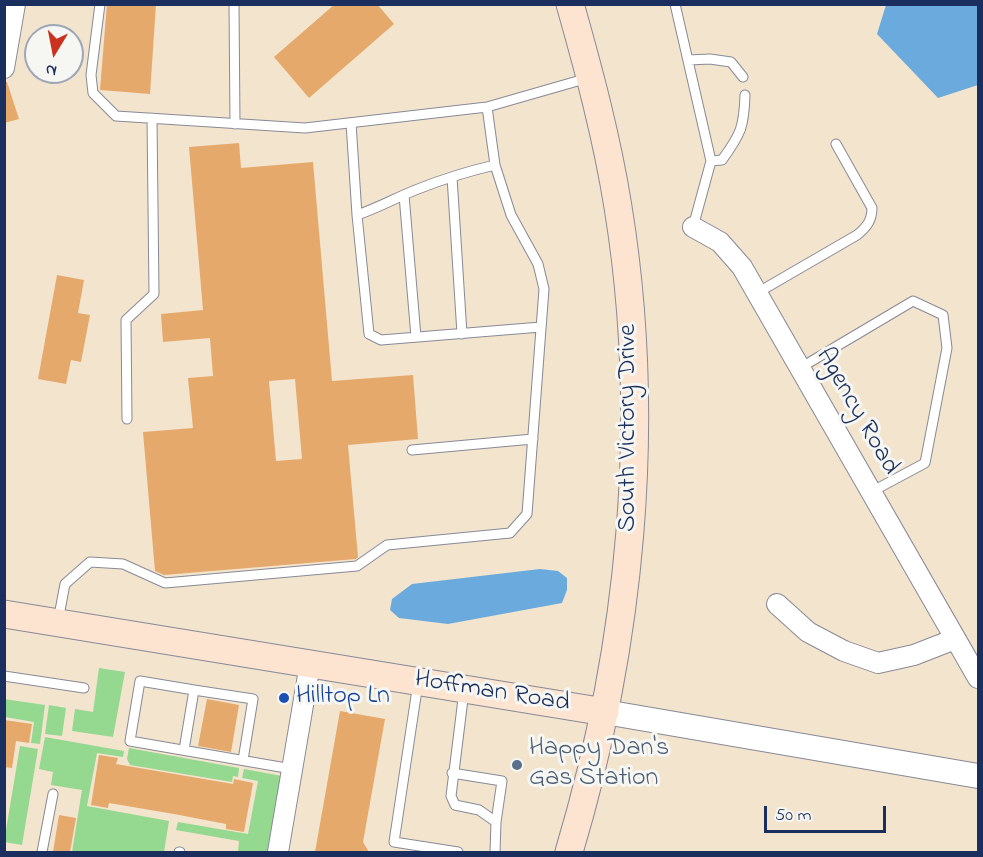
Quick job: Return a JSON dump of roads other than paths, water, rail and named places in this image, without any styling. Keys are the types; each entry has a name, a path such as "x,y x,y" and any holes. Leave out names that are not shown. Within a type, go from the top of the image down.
{"main road":[{"name":"South Victory Drive","path":"569,852 605,712 619,624 631,525 635,429 634,374 626,265 618,207 598,104 570,4"},
{"name":"Hoffman Road","path":"4,614 605,712"}],"street":[{"path":"4,68 15,4"},
{"name":"Agency Road","path":"693,227 720,242 742,267 978,678"},
{"path":"777,604 808,632 844,651 878,663 914,655 955,639"},
{"path":"278,852 310,664"},
{"name":"Hoffman Road","path":"605,712 978,776"}],"lane":[{"path":"100,4 91,75 93,93 116,116 305,128 487,107 590,77"},
{"path":"234,4 235,124"},
{"path":"675,4 711,161 693,227"},
{"path":"688,60 710,59 731,62 743,77"},
{"path":"711,161 722,160 739,136 745,95"},
{"path":"57,622 65,584 90,562 123,564 165,583 357,566 387,545 510,532 527,514 544,289 538,264 511,215 495,165 487,107"},
{"path":"128,419 126,320 154,294 152,118"},
{"path":"351,123 357,215 369,334 381,340 541,327"},
{"path":"757,293 857,235 865,229 872,218 872,208 836,144"},
{"path":"357,215 452,177 495,165"},
{"path":"452,177 462,333"},
{"path":"404,195 416,337"},
{"path":"800,368 913,301 943,315 947,348 925,463 871,492"},
{"path":"412,450 533,439"},
{"path":"4,676 84,688"},
{"path":"243,760 253,699 140,681 130,741 292,769"},
{"path":"418,681 394,842 458,852"},
{"path":"464,689 451,796 455,805 479,810 496,822"},
{"path":"184,750 194,690"},
{"path":"452,773 502,782 496,822 495,852"},
{"path":"42,852 53,794"},
{"path":"479,810 481,800"}],"water":[{"path":"886,5 978,5 978,85 938,98 877,34"},
{"path":"540,569 558,571 567,578 567,590 562,603 448,624 399,618 390,610 392,599 412,584"}],"place":[{"name":"Hilltop Ln","path":"284,698"},
{"name":"Happy Dan's Gas Station","path":"517,765"}]}
